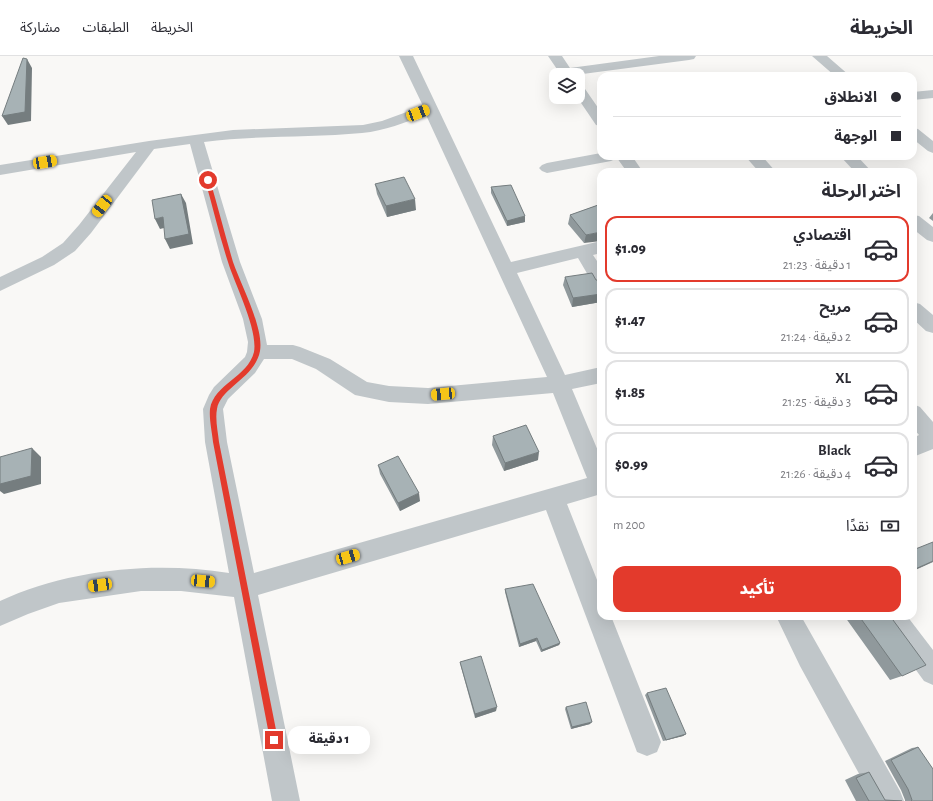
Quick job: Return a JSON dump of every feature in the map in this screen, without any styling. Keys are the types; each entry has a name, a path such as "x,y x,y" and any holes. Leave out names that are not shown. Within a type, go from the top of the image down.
{"street":[{"path":"406,56 538,340 560,384 597,474"},
{"path":"555,56 563,68"},
{"path":"585,70 689,56"},
{"path":"819,56 838,72"},
{"path":"917,96 933,94"},
{"path":"585,99 597,116"},
{"path":"0,170 196,138 233,134 363,129 385,125 431,108"},
{"path":"917,135 933,148"},
{"path":"196,138 231,262 257,336 257,352 252,364 217,398 213,409 216,442 286,801"},
{"path":"0,285 48,261 69,247 85,229 149,145"},
{"path":"547,168 597,159"},
{"path":"757,160 764,168"},
{"path":"852,160 860,168"},
{"path":"917,223 933,236"},
{"path":"506,269 597,248"},
{"path":"584,252 597,275"},
{"path":"917,312 933,326"},
{"path":"257,352 293,352 323,364 362,388 388,394 428,396 560,384 597,376"},
{"path":"917,418 933,438 917,446"},
{"path":"0,614 23,603 60,591 141,579 181,579 245,587 597,485"},
{"path":"553,497 597,612"},
{"path":"600,620 647,742"},
{"path":"790,620 809,657 890,801"},
{"path":"895,620 933,672"}],"building":[{"path":"23,58 27,59 25,112 2,116"},
{"path":"404,177 415,199 386,206 375,184"},
{"path":"511,185 525,216 507,221 491,187"},
{"path":"181,194 189,234 165,239 163,217 155,219 152,200"},
{"path":"597,205 597,233 586,235 570,215"},
{"path":"592,273 597,280 597,295 573,298 565,277"},
{"path":"526,425 539,452 505,463 493,436"},
{"path":"32,448 31,476 0,484 0,457"},
{"path":"398,456 419,493 398,503 378,465"},
{"path":"933,542 933,561 917,568 917,548"},
{"path":"533,584 560,643 542,650 537,638 520,644 505,589"},
{"path":"862,620 893,620 926,665 902,676"},
{"path":"481,656 497,707 475,714 460,662"},
{"path":"666,688 686,734 666,740 647,693"},
{"path":"586,702 592,722 572,727 566,707"},
{"path":"918,747 933,769 933,801 911,801 912,800 908,789 891,760"},
{"path":"869,772 885,800 902,801 869,801 856,778"}],"route":[{"path":"208,180 231,262 257,336 257,352 252,364 217,398 213,409 216,442 274,740"}]}
